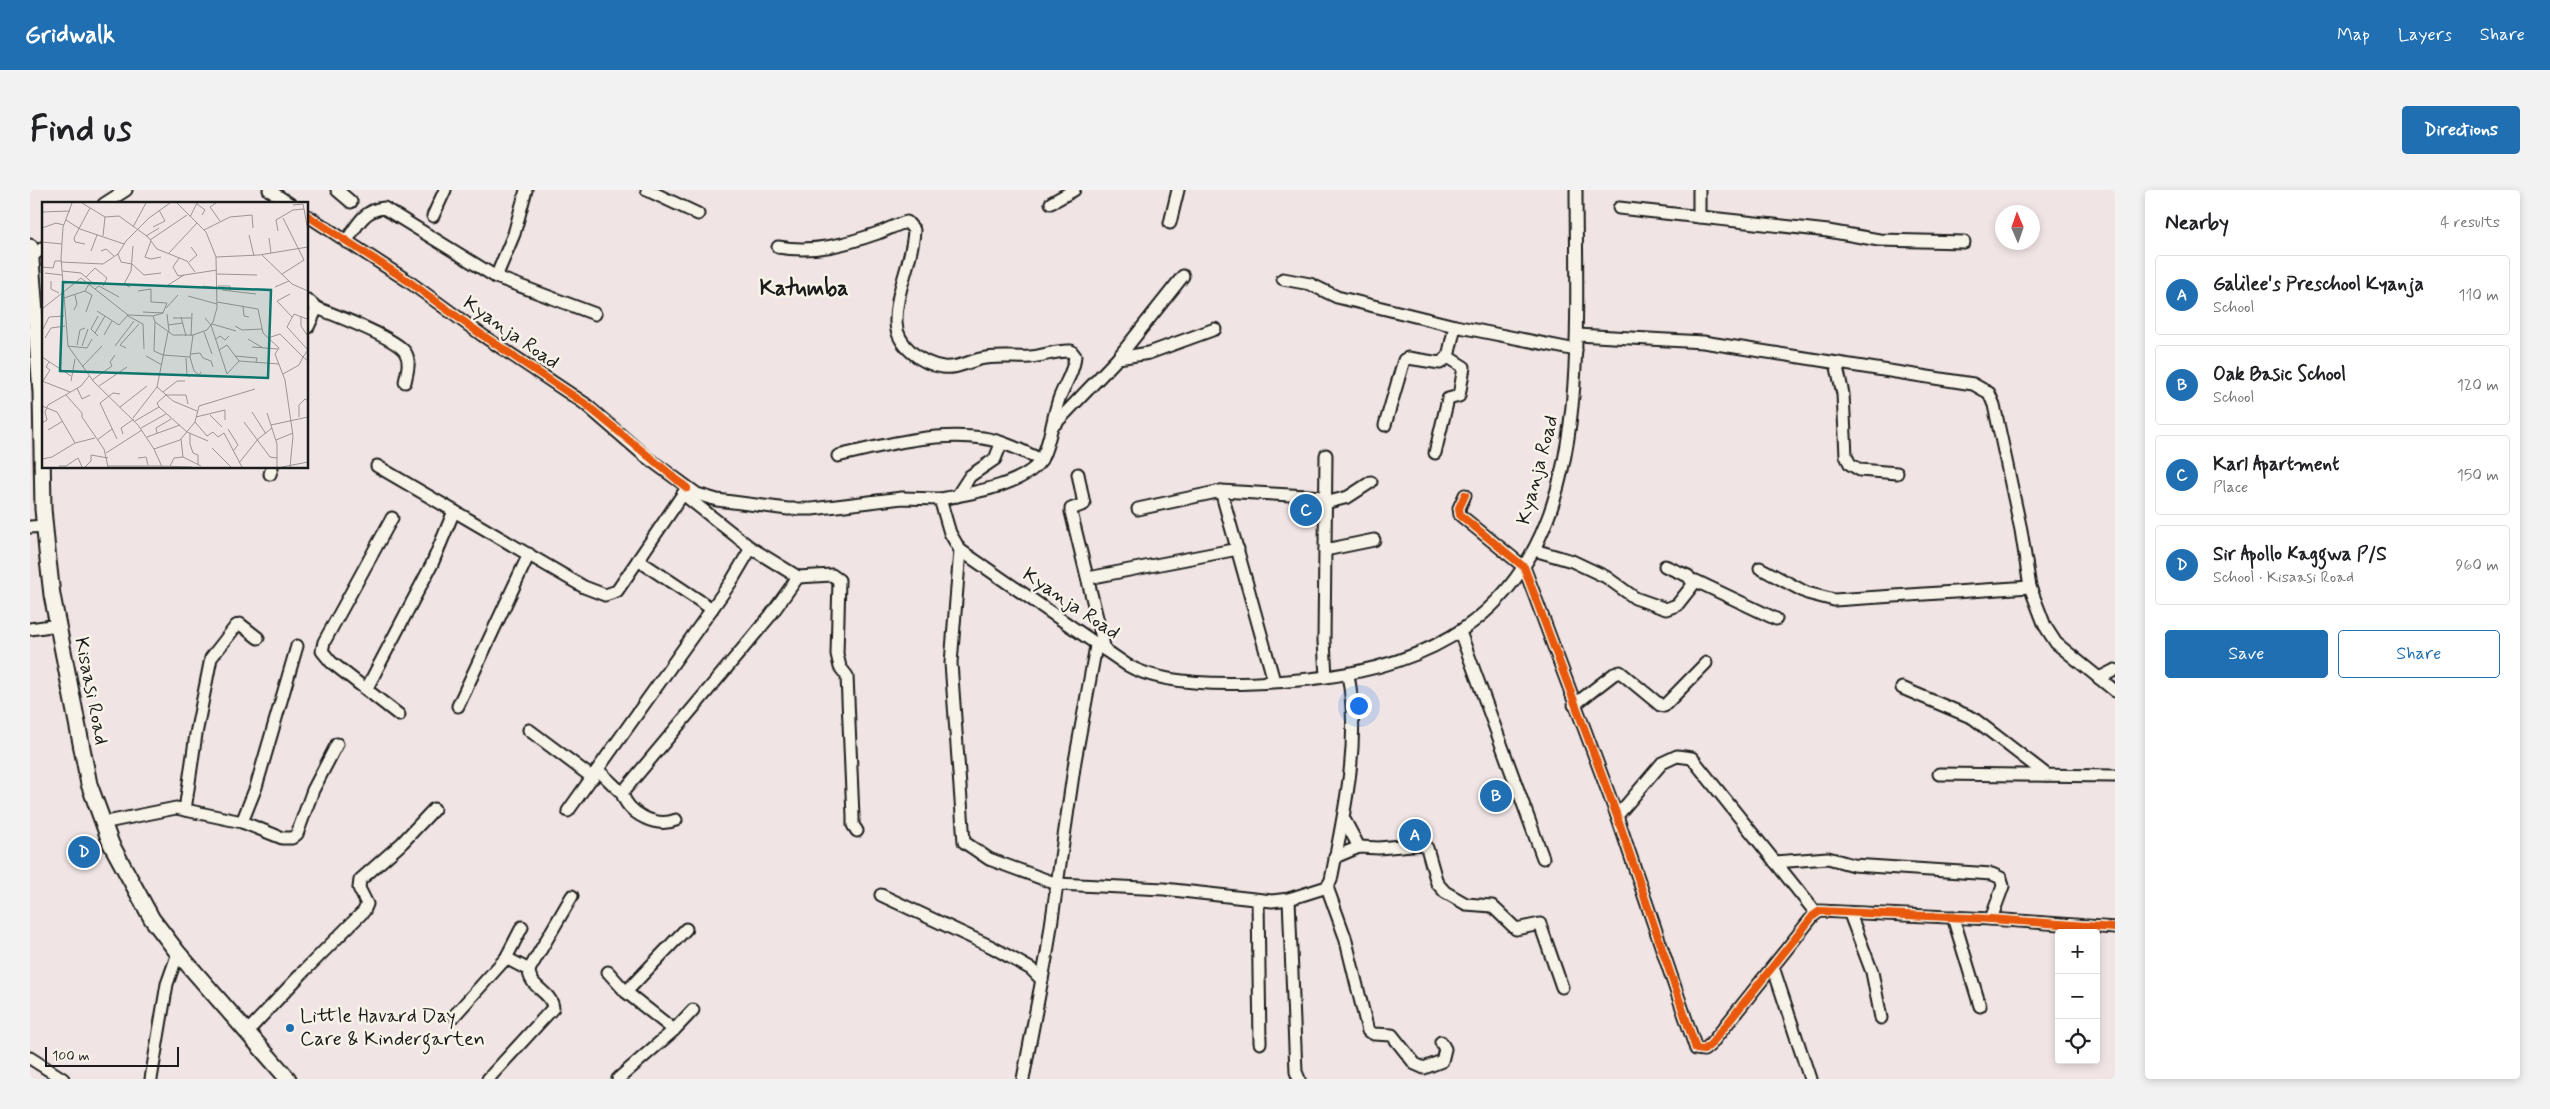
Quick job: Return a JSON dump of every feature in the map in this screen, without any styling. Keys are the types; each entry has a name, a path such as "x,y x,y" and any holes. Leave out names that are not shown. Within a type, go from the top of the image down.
{"main road":[{"name":"Kisaasi Road","path":"30,254 41,345 37,526 89,784 102,823 138,895 178,953 288,1079"}],"street":[{"path":"107,202 126,190"},
{"path":"269,190 285,202"},
{"path":"336,190 351,202"},
{"path":"433,216 445,190"},
{"path":"496,277 514,234 526,190"},
{"path":"647,190 698,214"},
{"path":"1051,203 1074,190"},
{"path":"1170,223 1178,190"},
{"name":"Kyanja Road","path":"309,217 408,281 482,335 584,403 685,491 717,500 788,509 812,509 902,498 940,499 950,533 960,550 1137,671 1163,679 1236,682 1326,677 1348,674 1397,661 1460,632 1502,596 1524,567 1550,514 1569,438 1575,387 1577,335 1576,190"},
{"path":"1699,190 1699,217"},
{"path":"346,242 364,216 376,208 384,208 496,277 595,314"},
{"path":"1619,208 1828,231 1879,240 1964,242"},
{"path":"778,246 800,250 815,250 875,234 907,222 912,225 914,242 897,311 896,326 901,340 914,355 942,367 952,368 981,359 1032,357 1054,351 1071,351 1075,356 1074,363 1058,401 1055,424 1041,460 1029,471 1009,482 940,499"},
{"path":"30,254 42,248"},
{"path":"1055,424 1118,358 1183,276"},
{"path":"1283,279 1310,284 1337,297 1455,326 1576,350"},
{"path":"309,301 317,308 349,321 401,348 408,360 406,382"},
{"path":"309,325 317,308"},
{"path":"1385,425 1404,360 1408,358 1440,363 1448,357 1455,326"},
{"path":"1118,358 1149,353 1215,329"},
{"path":"1577,335 1703,342 1973,384 1989,393 1994,405 2001,447 2011,482 2030,587 2045,626 2056,643 2115,691"},
{"path":"1435,453 1448,398 1459,396 1464,369 1462,365 1448,357"},
{"path":"1836,363 1844,394 1846,456 1850,464 1860,470 1897,473"},
{"path":"838,456 885,444 961,436 985,438 1041,460"},
{"path":"957,496 970,476 995,459 1002,444"},
{"path":"1326,456 1326,677"},
{"path":"377,466 584,587 605,596 617,591 685,491 751,548 798,577 832,575 839,580 841,585 836,637 837,654 840,667 846,676 853,825 857,831"},
{"path":"1023,1079 1042,980 1075,761 1101,648 1088,578 1071,512 1071,509 1084,504 1078,474"},
{"path":"1138,509 1221,491 1325,500 1348,497 1371,482"},
{"path":"1221,491 1274,681"},
{"path":"1465,495 1459,508 1460,515 1524,567 1617,816 1696,1049 1704,1050 1711,1044 1816,913 1824,911 1850,914 1953,917 2115,928"},
{"path":"367,688 432,564 454,511"},
{"path":"392,518 324,642 322,651 331,662 400,715"},
{"path":"1325,550 1374,540"},
{"path":"568,810 712,609 751,548"},
{"path":"960,550 951,663 964,842 989,859 1057,884 1164,889 1258,900 1289,899 1327,887"},
{"path":"1088,578 1238,550"},
{"path":"1534,550 1572,561 1606,577 1635,598 1666,609 1677,605 1694,582"},
{"path":"458,706 529,554"},
{"path":"638,560 712,609"},
{"path":"1665,566 1688,576 1694,582 1701,582 1776,619"},
{"path":"1760,568 1807,593 1834,600 2030,587"},
{"path":"622,793 770,616 798,577"},
{"path":"185,810 196,734 211,658 236,626 240,624 258,638"},
{"path":"30,629 58,626"},
{"path":"1460,632 1543,858"},
{"path":"242,822 259,778 297,646"},
{"path":"1574,705 1614,674 1620,672 1660,705 1664,706 1706,663"},
{"path":"2099,678 2115,670"},
{"path":"1348,674 1354,717 1344,819 1327,887 1345,937 1368,1031 1374,1034 1392,1035 1415,1064 1424,1068 1442,1061 1445,1050 1441,1042"},
{"path":"1902,688 1973,718 2047,775"},
{"path":"529,730 622,793 630,807 640,815 663,823 676,820"},
{"path":"102,823 164,808 185,810 242,822 282,838 295,837 313,790 337,744"},
{"path":"1617,816 1662,763 1672,757 1685,756 1698,763 1816,913"},
{"path":"1939,774 2115,776"},
{"path":"246,1033 364,911 367,904 359,888 360,880 401,844 434,809"},
{"path":"1344,819 1360,847"},
{"path":"1335,857 1360,847 1379,848 1423,844 1427,848 1437,883 1458,901 1466,904 1492,906 1516,929 1540,924 1562,987"},
{"path":"1775,862 1828,858 1853,864 1992,874 2001,878 2003,886 1991,919"},
{"path":"881,895 992,947 1031,969 1042,980"},
{"path":"488,1079 553,1008 552,1001 531,982 529,970 572,896"},
{"path":"1289,899 1296,1072 1300,1079"},
{"path":"1258,900 1260,1043"},
{"path":"1850,914 1872,972 1881,1018"},
{"path":"1953,917 1980,1006"},
{"path":"454,1016 506,958 522,927"},
{"path":"626,992 686,929"},
{"path":"151,1079 168,978 178,953"},
{"path":"506,958 529,970"},
{"path":"1773,967 1810,1079"},
{"path":"608,972 626,992 674,1030"},
{"path":"618,1079 674,1030 692,1010"},
{"path":"30,1058 63,1079"}],"cycle path":[{"path":"309,217 408,281 482,335 584,403 687,488"},
{"path":"1465,495 1459,508 1460,515 1524,567 1617,816 1696,1049 1704,1050 1711,1044 1813,916 1820,911 1991,919 2115,928"}],"place":[{"name":"Karl Apartment","path":"1306,510"},
{"name":"Oak Basic School","path":"1496,796"},
{"name":"Galilee's Preschool Kyanja","path":"1415,835"},
{"name":"Sir Apollo Kaggwa P/S","path":"84,852"},
{"name":"Little Havard Day Care & Kindergarten","path":"290,1028"}],"district":[{"name":"Katumba","path":"804,289"}]}
